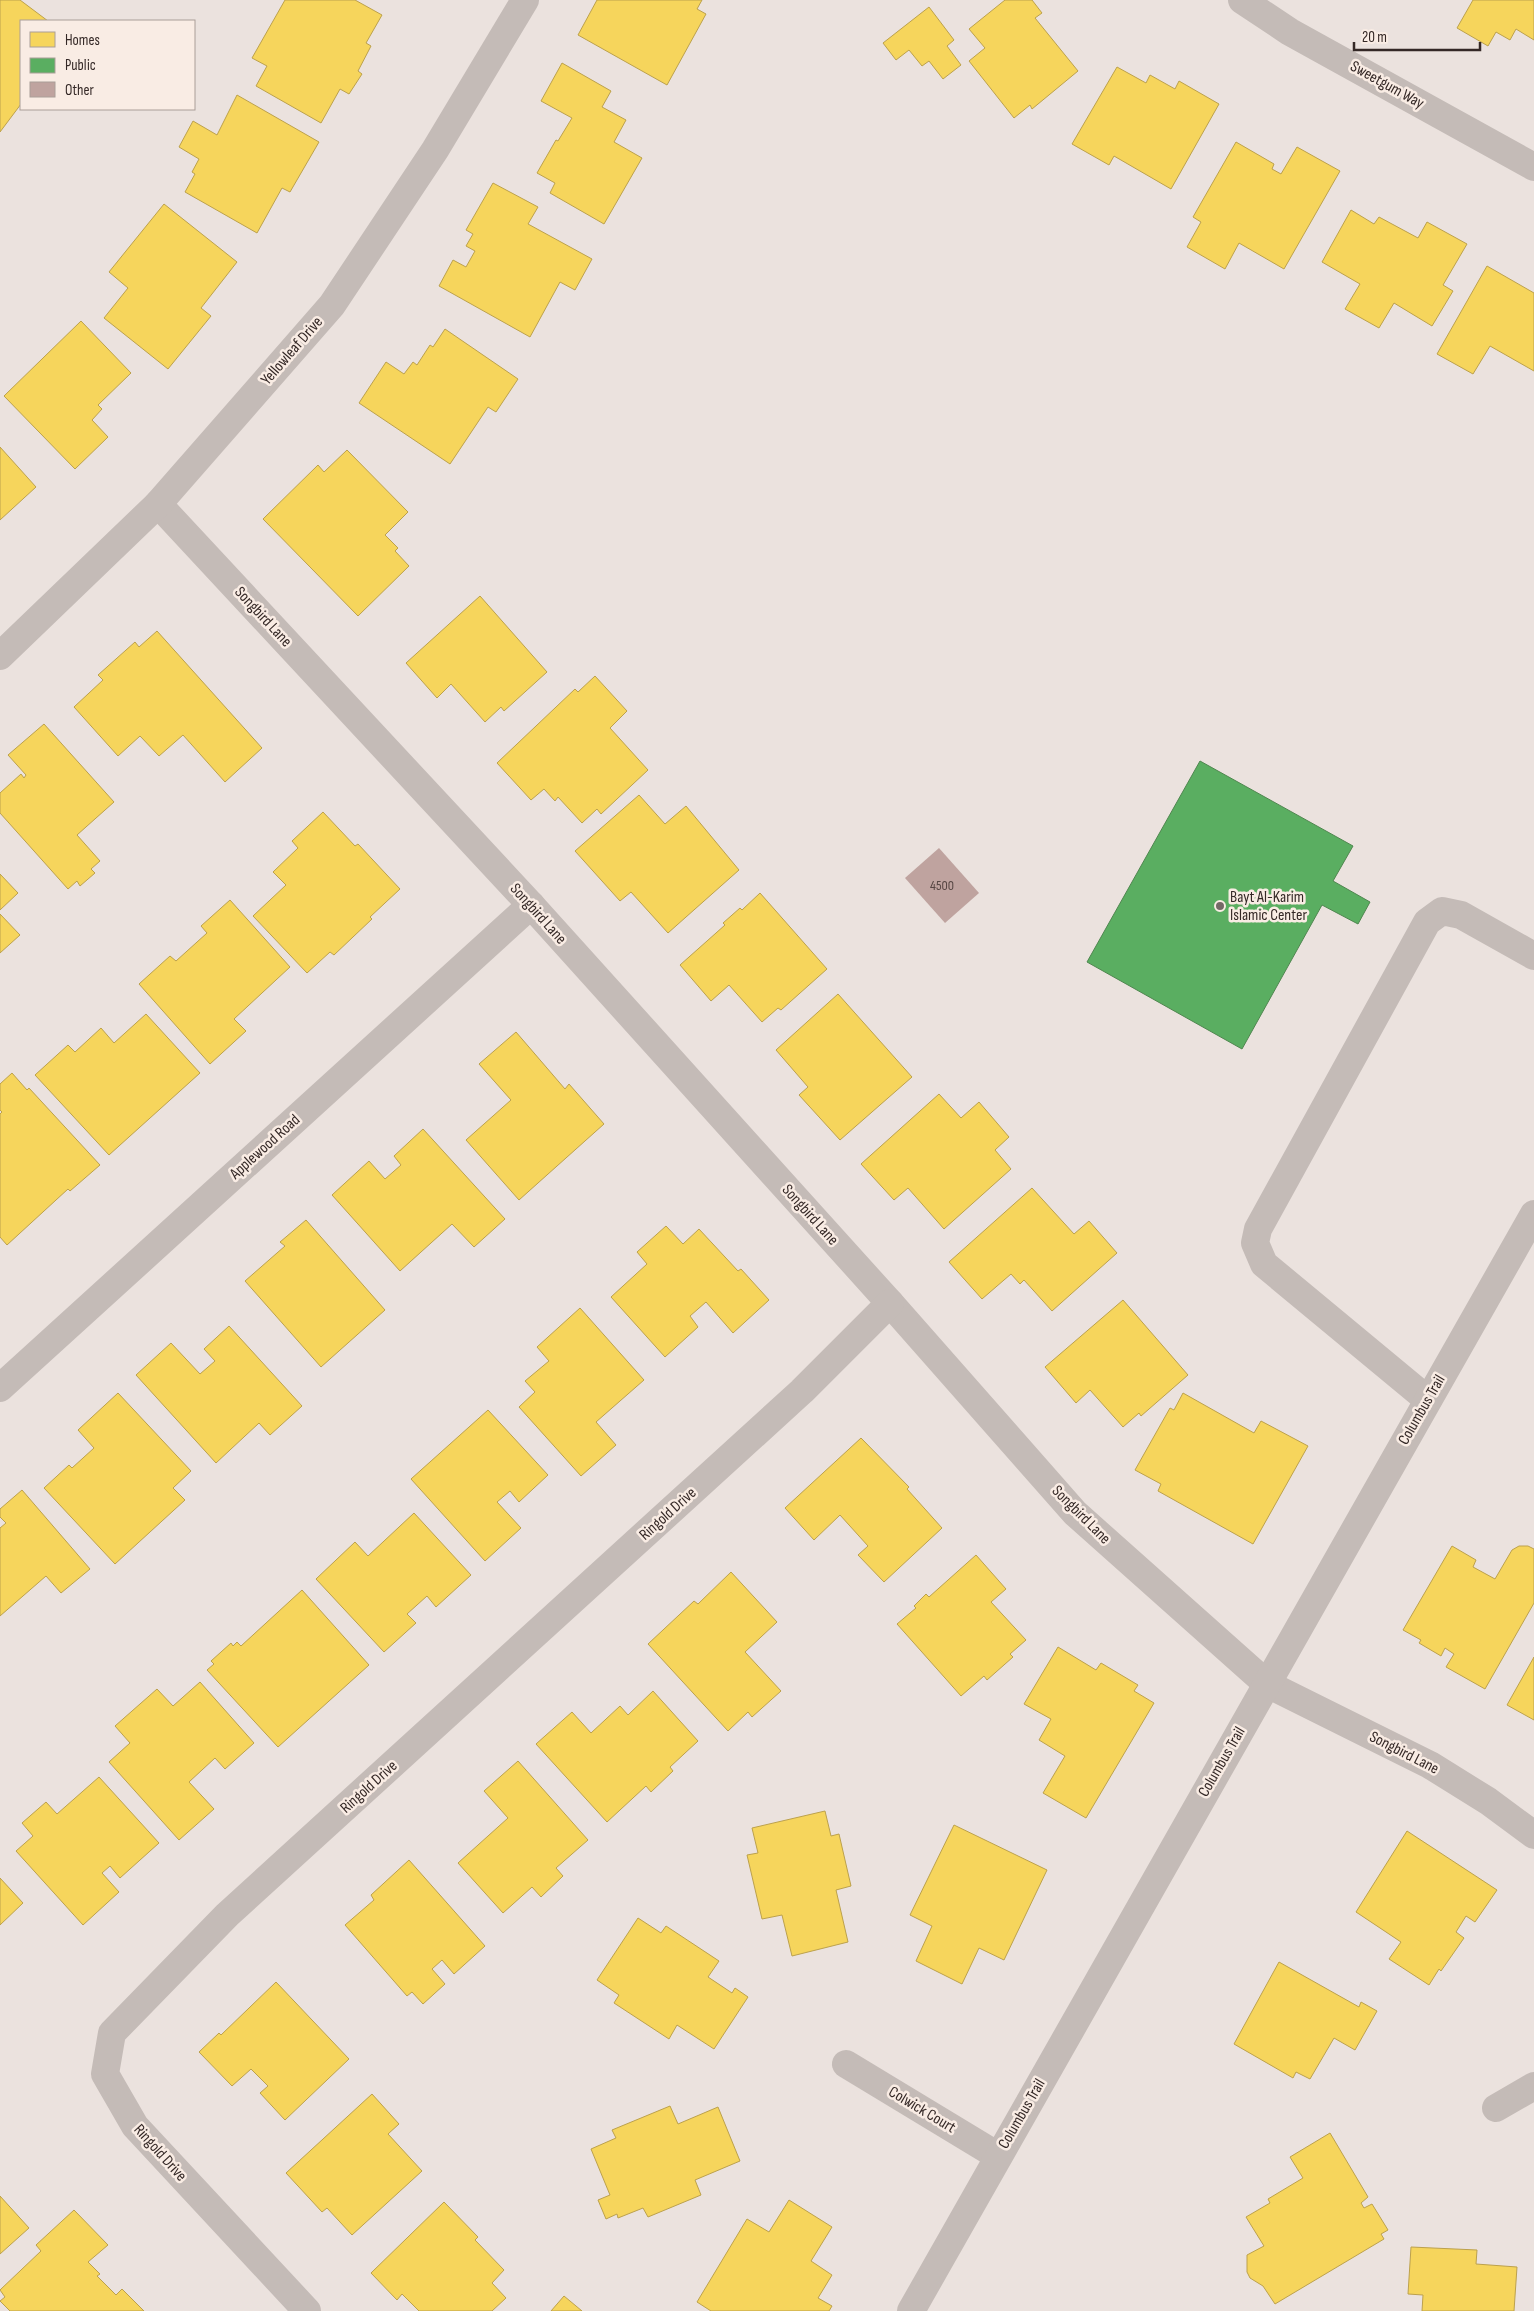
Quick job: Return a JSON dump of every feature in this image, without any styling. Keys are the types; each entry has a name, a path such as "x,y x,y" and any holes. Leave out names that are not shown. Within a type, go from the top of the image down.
{"street":[{"name":"Yellowleaf Drive","path":"0,656 158,504 332,305 435,150 525,0"},
{"name":"Sweetgum Way","path":"1242,0 1290,32 1534,167"},
{"name":"Songbird Lane","path":"158,504 530,905 890,1303 1075,1513 1267,1684 1430,1766 1488,1801 1534,1836"},
{"name":"Applewood Road","path":"0,1388 530,905"},
{"path":"1428,1400 1264,1264 1255,1243 1258,1229 1427,922 1442,911 1461,915 1534,956"},
{"name":"Columbus Trail","path":"911,2311 1534,1214"},
{"name":"Ringold Drive","path":"307,2311 135,2126 105,2074 112,2033 227,1915 794,1398 890,1303"},
{"name":"Colwick Court","path":"846,2064 998,2156"},
{"path":"1496,2108 1534,2086"}],"building: Homes":[{"path":"0,0 20,0 47,20 20,20 20,105 0,132"},
{"path":"285,0 355,0 382,15 366,43 371,46 358,71 362,74 349,94 340,89 321,123 256,86 267,66 252,58"},
{"path":"597,0 702,0 697,9 706,14 667,85 578,35"},
{"path":"1005,0 1032,0 1042,13 1035,18 1078,71 1032,109 1030,105 1014,118 969,61 985,48 969,29"},
{"path":"1473,0 1534,0 1534,40 1516,29 1510,40 1496,32 1488,46 1457,28"},
{"path":"929,7 954,40 947,46 961,65 943,79 929,61 922,66 909,50 896,60 883,43"},
{"path":"562,63 611,91 602,107 626,120 614,142 642,158 604,224 550,193 555,183 537,173 556,140 558,141 572,118 541,101"},
{"path":"1117,67 1146,83 1150,75 1175,89 1179,81 1219,104 1171,189 1114,156 1109,165 1072,144"},
{"path":"237,95 319,142 290,192 282,188 257,233 185,192 195,174 192,172 199,159 179,147 193,121 217,135"},
{"path":"1236,142 1274,164 1272,169 1281,174 1297,147 1340,171 1284,269 1239,243 1225,269 1187,247 1201,222 1193,217"},
{"path":"493,183 538,207 528,224 592,259 575,290 560,282 530,337 439,286 453,260 466,267 475,251 466,246 473,234 466,230"},
{"path":"164,204 237,262 201,308 211,316 168,369 104,318 128,288 109,272"},
{"path":"1351,210 1374,224 1379,217 1418,238 1427,222 1467,244 1443,285 1453,291 1432,326 1394,303 1379,328 1345,309 1360,284 1322,262"},
{"path":"1487,266 1534,293 1534,371 1490,346 1473,374 1437,354"},
{"path":"81,321 131,373 98,405 102,409 92,420 108,437 75,469 4,396"},
{"path":"445,329 518,379 496,412 488,407 450,464 359,403 386,362 404,374 413,362 417,365 430,345 433,347"},
{"path":"0,447 36,487 0,520"},
{"path":"347,450 408,512 385,535 398,548 395,551 409,566 358,616 263,519 318,465 324,472"},
{"path":"480,596 547,672 504,711 501,707 485,722 451,684 437,698 406,663"},
{"path":"157,631 262,748 225,782 183,735 159,756 140,736 118,756 74,707 103,680 98,675 135,642 139,647"},
{"path":"595,676 627,711 610,728 648,770 601,814 597,809 582,823 558,797 555,801 544,789 531,800 497,763 575,689 578,692"},
{"path":"44,724 114,802 77,835 100,861 91,869 95,873 80,886 77,881 68,889 0,813 0,793 21,774 24,778 26,775 8,755"},
{"path":"639,795 665,824 686,806 739,870 668,933 631,892 620,901 575,851"},
{"path":"323,812 355,846 358,844 400,889 334,955 330,952 307,973 253,916 286,885 273,872 298,848 292,841"},
{"path":"0,874 18,893 0,910"},
{"path":"760,893 827,969 781,1010 778,1008 762,1022 729,985 711,1001 680,965 725,925 723,923 740,908 742,910"},
{"path":"230,900 290,967 234,1019 246,1031 210,1064 139,984 170,956 176,961 207,933 201,926"},
{"path":"0,914 20,935 0,953"},
{"path":"838,994 912,1077 840,1140 799,1095 808,1087 776,1050"},
{"path":"146,1014 200,1073 109,1155 35,1075 68,1045 75,1052 101,1028 114,1043"},
{"path":"516,1032 565,1089 569,1084 604,1124 519,1200 466,1140 511,1100 479,1064"},
{"path":"12,1073 27,1090 29,1088 100,1165 70,1191 68,1189 7,1245 0,1237 0,1114 2,1112 0,1110 0,1084"},
{"path":"939,1094 961,1118 979,1102 1009,1137 995,1150 1011,1169 944,1229 908,1188 894,1200 861,1164"},
{"path":"423,1129 505,1219 474,1247 452,1224 400,1271 332,1195 369,1161 385,1179 401,1165 394,1156"},
{"path":"1032,1188 1074,1234 1089,1221 1117,1253 1052,1311 1024,1280 1020,1284 1011,1274 982,1299 949,1262"},
{"path":"306,1220 385,1310 321,1367 245,1281 285,1246 280,1242"},
{"path":"666,1226 683,1244 699,1229 738,1271 741,1269 769,1300 733,1333 706,1302 690,1316 698,1327 665,1357 611,1297 647,1264 637,1252"},
{"path":"1123,1300 1188,1375 1141,1416 1139,1413 1123,1427 1090,1390 1076,1403 1045,1367"},
{"path":"580,1308 644,1380 596,1422 616,1445 581,1476 519,1407 535,1392 525,1381 549,1361 537,1347"},
{"path":"229,1326 302,1406 270,1435 259,1423 216,1463 136,1375 171,1343 200,1374 215,1361 204,1349"},
{"path":"118,1393 191,1471 173,1488 185,1500 115,1564 44,1488 69,1465 72,1468 94,1448 78,1430"},
{"path":"1183,1393 1254,1433 1261,1421 1308,1446 1253,1544 1158,1491 1161,1484 1135,1470 1170,1408 1174,1410"},
{"path":"488,1410 548,1475 519,1502 510,1491 497,1502 521,1528 485,1561 411,1479"},
{"path":"861,1438 909,1487 907,1489 942,1528 884,1582 858,1555 868,1546 840,1515 814,1540 785,1508"},
{"path":"22,1490 90,1569 61,1593 46,1576 0,1616 0,1528 6,1523 0,1517 0,1509"},
{"path":"414,1513 471,1575 436,1607 427,1596 407,1614 416,1623 384,1652 316,1579 355,1542 368,1556"},
{"path":"1452,1546 1476,1560 1473,1567 1495,1579 1512,1550 1519,1546 1528,1546 1534,1549 1534,1603 1485,1689 1446,1667 1454,1654 1445,1648 1441,1656 1419,1643 1421,1640 1403,1630"},
{"path":"976,1555 1006,1589 991,1602 1026,1640 1010,1654 1013,1657 987,1680 984,1676 961,1696 897,1624 916,1608 914,1606 926,1594 929,1597"},
{"path":"731,1572 777,1622 745,1652 781,1691 752,1717 748,1712 728,1731 648,1644 694,1601 698,1604"},
{"path":"302,1590 369,1665 278,1747 207,1670 214,1664 211,1661 231,1643 233,1646 237,1642 241,1646"},
{"path":"1058,1647 1096,1670 1101,1663 1138,1685 1134,1691 1154,1703 1086,1818 1043,1793 1065,1756 1039,1740 1051,1719 1024,1704"},
{"path":"1534,1657 1534,1720 1507,1705"},
{"path":"200,1682 254,1743 225,1769 215,1758 189,1782 214,1809 179,1840 109,1762 130,1743 115,1726 157,1689 173,1706"},
{"path":"653,1691 698,1741 670,1767 673,1771 651,1792 646,1786 607,1822 536,1744 572,1712 591,1733 620,1706 628,1715"},
{"path":"518,1761 588,1840 556,1868 563,1876 541,1897 532,1887 503,1913 458,1863 508,1818 484,1791"},
{"path":"99,1777 159,1843 120,1878 110,1866 102,1873 119,1892 83,1925 16,1851 33,1836 22,1823 46,1802 57,1814"},
{"path":"825,1811 831,1836 839,1834 851,1886 836,1890 848,1942 792,1956 782,1915 762,1919 747,1855 758,1853 752,1828"},
{"path":"954,1825 1047,1870 1004,1960 979,1948 962,1984 916,1961 932,1926 910,1915"},
{"path":"1407,1831 1497,1890 1475,1922 1466,1916 1456,1932 1464,1938 1441,1971 1439,1969 1429,1985 1389,1959 1401,1942 1356,1912"},
{"path":"409,1860 485,1946 454,1974 442,1960 432,1969 445,1984 423,2004 412,1992 407,1996 345,1925 374,1900 371,1895"},
{"path":"0,1878 23,1903 0,1925"},
{"path":"638,1918 661,1933 666,1926 719,1961 708,1977 732,1993 735,1988 748,1997 714,2049 677,2025 669,2039 614,2003 619,1995 597,1980"},
{"path":"1279,1962 1359,2007 1361,2002 1377,2011 1355,2050 1334,2038 1310,2079 1296,2072 1293,2078 1234,2044"},
{"path":"276,1982 349,2059 285,2120 260,2093 268,2086 251,2069 232,2086 199,2052 219,2033 221,2035"},
{"path":"372,2094 399,2124 388,2134 422,2171 352,2235 327,2208 322,2212 286,2173"},
{"path":"670,2106 678,2124 718,2107 740,2161 695,2180 701,2195 648,2217 643,2208 618,2218 617,2214 606,2219 598,2200 610,2195 591,2149 616,2138 612,2130"},
{"path":"1330,2133 1368,2197 1361,2203 1364,2208 1372,2204 1388,2230 1381,2234 1384,2239 1275,2304 1263,2286 1250,2278 1247,2272 1247,2255 1264,2246 1246,2217 1270,2203 1268,2199 1303,2178 1290,2157"},
{"path":"0,2196 29,2228 0,2254"},
{"path":"789,2200 832,2227 811,2261 832,2275 818,2298 832,2306 829,2311 711,2311 697,2302 747,2219 769,2232"},
{"path":"444,2202 478,2237 475,2240 504,2270 492,2283 506,2298 492,2311 419,2311 402,2294 397,2300 371,2273"},
{"path":"74,2210 108,2245 88,2262 100,2274 97,2276 116,2295 122,2289 144,2311 10,2311 0,2301 5,2297 0,2290 41,2251 36,2245"},
{"path":"1411,2247 1477,2250 1476,2264 1517,2267 1514,2311 1422,2311 1423,2295 1408,2294"},
{"path":"564,2296 582,2311 551,2311"}],"building: Public":[{"name":"Bayt Al-Karim Islamic Center","path":"1200,761 1353,846 1333,881 1370,902 1358,924 1322,905 1242,1049 1087,962"}],"building: Other":[{"path":"939,848 979,893 945,923 905,878"}],"place":[{"name":"Bayt Al-Karim Islamic Center","path":"1220,906"}]}
